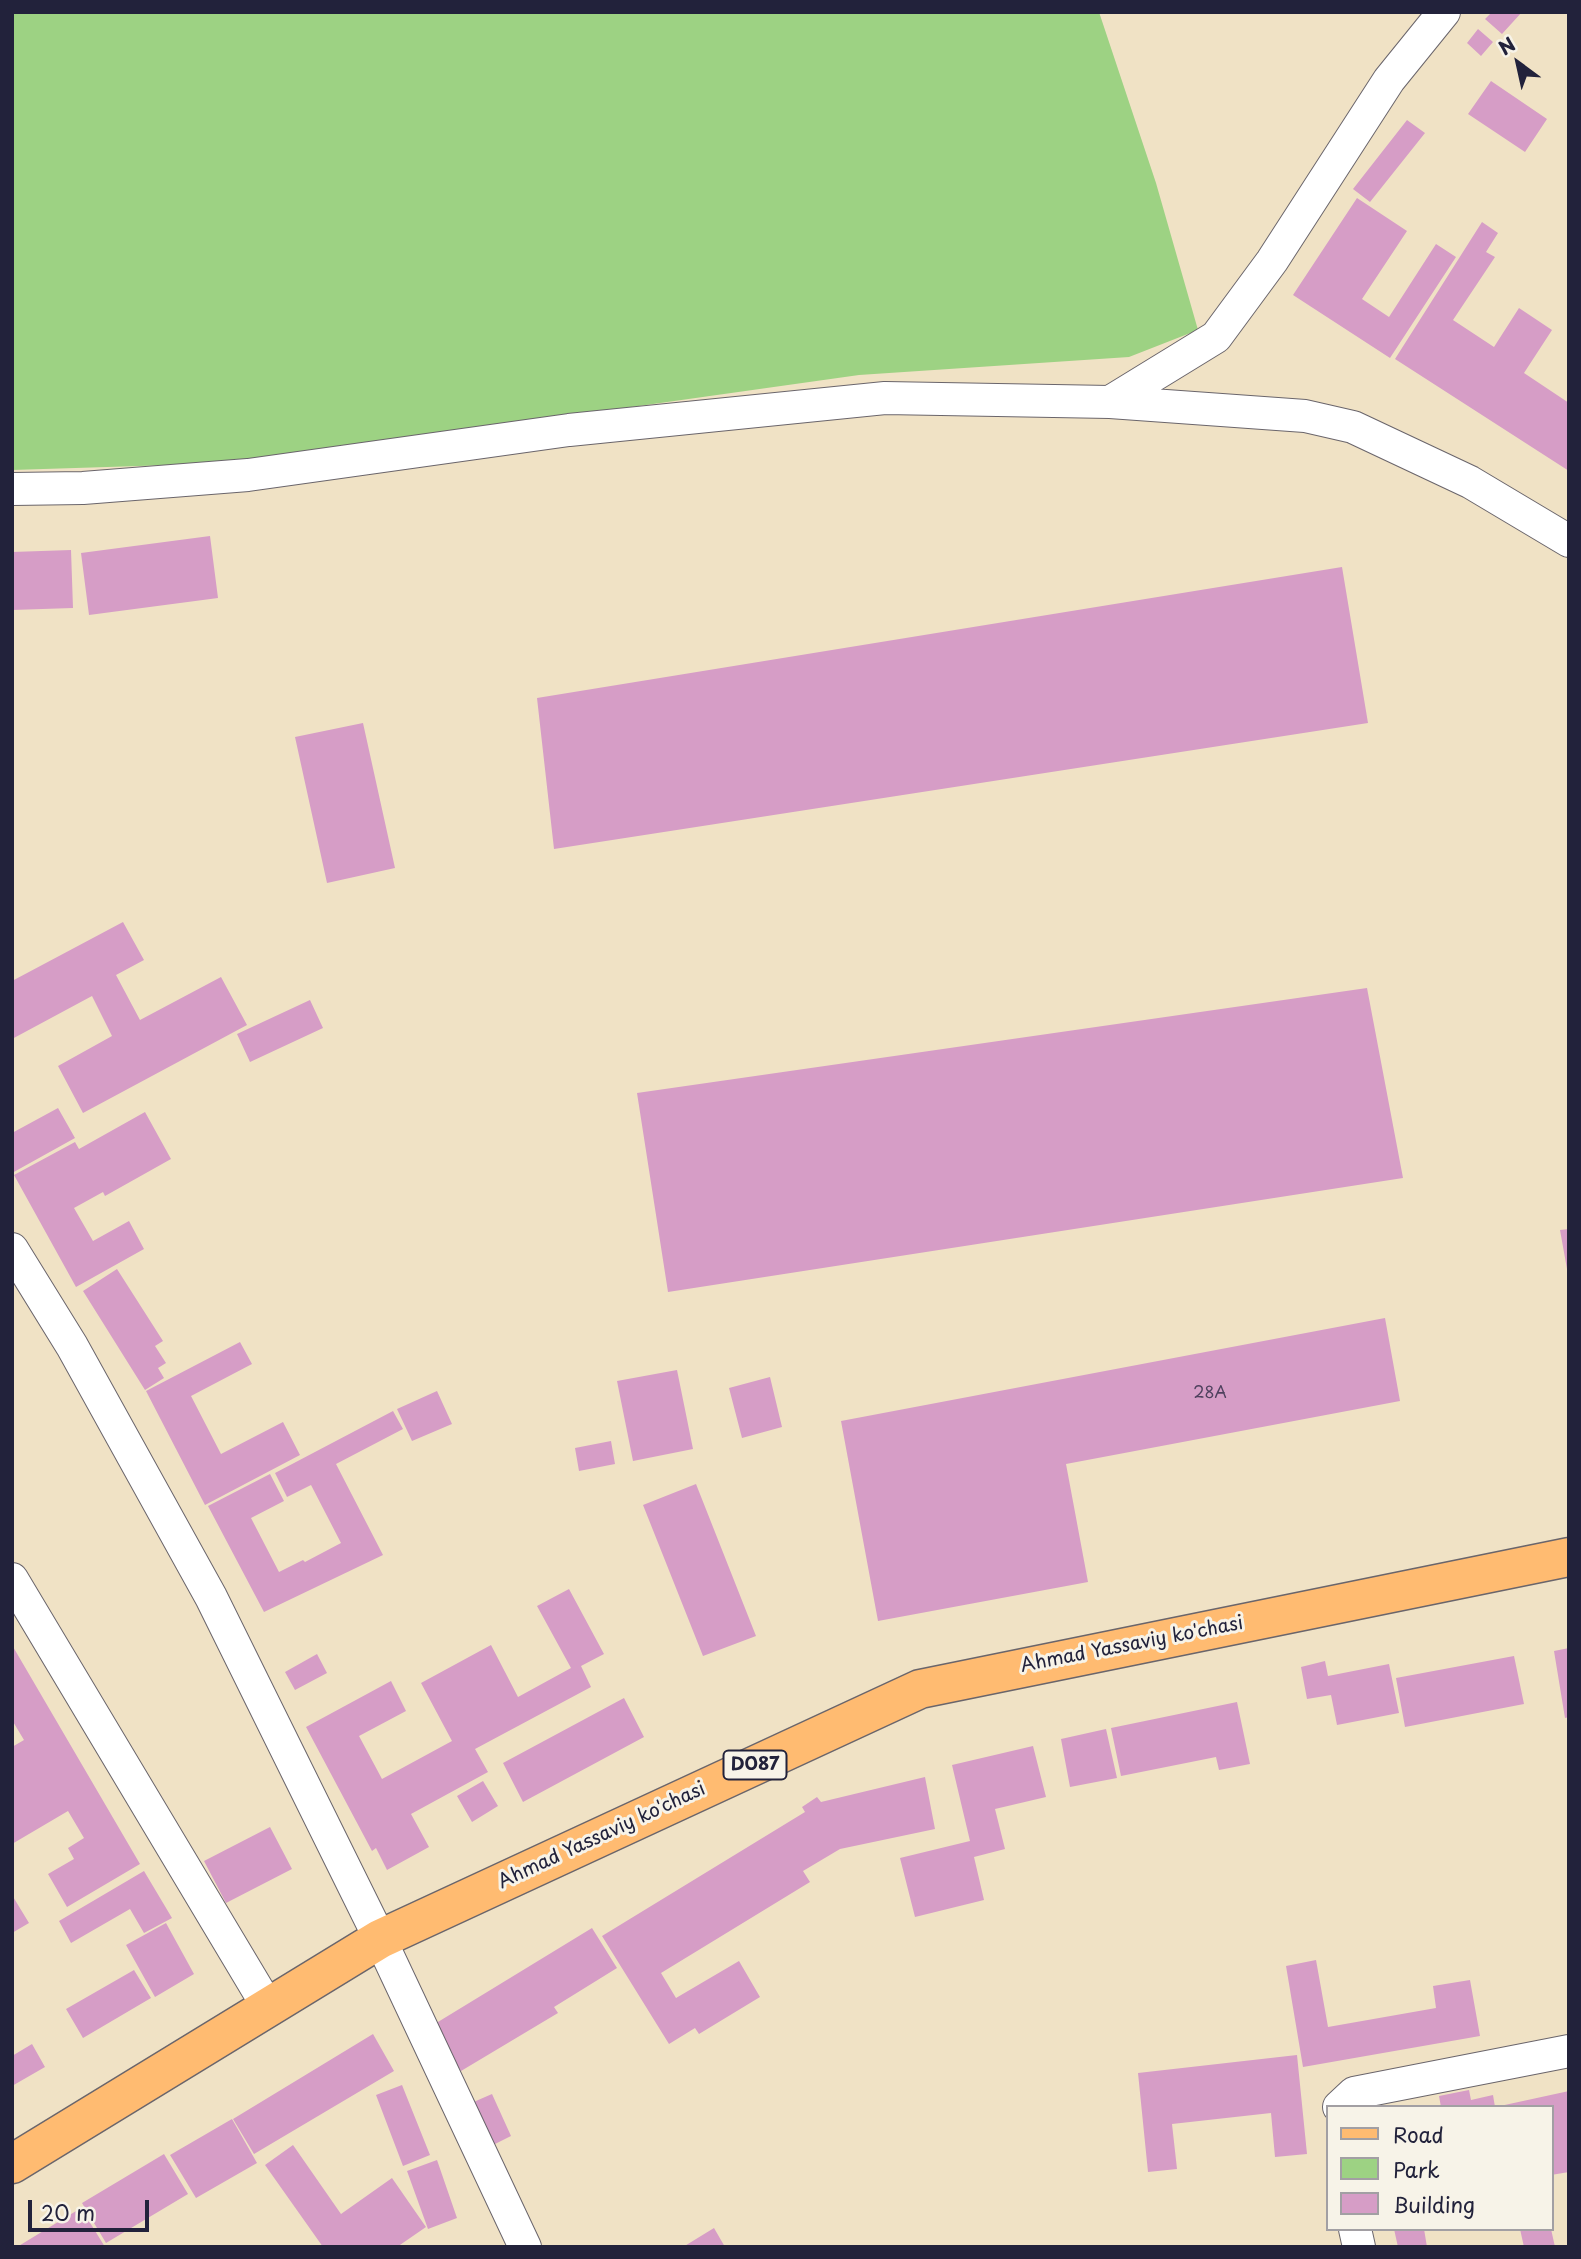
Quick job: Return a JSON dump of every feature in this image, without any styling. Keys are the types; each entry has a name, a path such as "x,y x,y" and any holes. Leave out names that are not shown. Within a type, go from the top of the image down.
{"main road":[{"name":"Ahmad Yassaviy ko'chasi","path":"12,2164 380,1939 920,1689 1569,1557"}],"street":[{"path":"1110,402 1216,337 1272,261 1389,80 1444,12"},
{"path":"12,489 83,488 248,475 569,430 885,398 1110,402 1305,416 1353,428 1470,482 1569,541"},
{"path":"12,1249 72,1346 211,1597 380,1939 524,2247"},
{"path":"12,1579 268,2007"},
{"path":"1341,2105 1354,2093 1569,2051"}],"green space":[{"path":"12,12 1099,12 1156,183 1198,330 1129,357 859,375 234,463 12,470"}],"building":[{"path":"1492,12 1522,12 1502,34 1485,19"},
{"path":"1478,29 1493,42 1481,56 1467,43"},
{"path":"1491,81 1547,119 1525,152 1468,114"},
{"path":"1407,120 1425,133 1370,202 1353,189"},
{"path":"1357,198 1407,231 1362,299 1389,317 1436,244 1456,257 1390,358 1293,295"},
{"path":"1482,222 1498,233 1486,252 1495,257 1453,320 1494,347 1519,308 1552,330 1524,373 1569,403 1569,471 1395,359"},
{"path":"210,536 218,598 89,615 81,553"},
{"path":"71,550 73,608 12,610 12,552"},
{"path":"1342,567 1368,723 554,849 537,698"},
{"path":"363,723 395,868 327,883 295,737"},
{"path":"123,922 144,960 116,975 140,1020 221,977 247,1025 83,1113 58,1066 112,1036 92,996 12,1039 12,981"},
{"path":"1367,988 1403,1178 668,1292 637,1093"},
{"path":"310,1000 323,1028 250,1062 237,1034"},
{"path":"58,1108 75,1138 12,1173 12,1133"},
{"path":"145,1112 171,1159 105,1196 103,1192 74,1208 93,1241 129,1221 144,1249 76,1287 14,1175 75,1142 79,1149"},
{"path":"1569,1229 1569,1269 1567,1269 1560,1230"},
{"path":"117,1269 163,1341 155,1346 166,1363 158,1368 164,1378 145,1390 83,1291"},
{"path":"1385,1318 1400,1401 1066,1464 1088,1582 878,1621 841,1421"},
{"path":"240,1342 252,1364 191,1396 221,1454 283,1422 300,1455 205,1505 146,1391"},
{"path":"677,1370 693,1449 633,1461 617,1381"},
{"path":"770,1377 782,1427 742,1438 729,1388"},
{"path":"437,1391 452,1424 412,1441 397,1409"},
{"path":"393,1411 403,1429 336,1464 383,1555 264,1612 208,1506 270,1474 284,1501 251,1518 279,1572 303,1560 305,1562 341,1543 311,1485 287,1497 275,1473"},
{"path":"611,1441 615,1464 579,1471 575,1448"},
{"path":"696,1484 756,1636 703,1656 643,1505"},
{"path":"569,1589 604,1654 581,1666 591,1687 475,1749 488,1772 411,1814 429,1847 387,1870 376,1848 372,1851 306,1727 391,1681 406,1711 359,1736 382,1779 452,1741 421,1683 491,1645 518,1697 571,1668 537,1606"},
{"path":"12,1645 140,1864 67,1907 48,1874 74,1859 68,1848 84,1838 68,1811 12,1844 12,1747 24,1740 12,1720"},
{"path":"1569,1648 1569,1717 1565,1718 1554,1651"},
{"path":"317,1654 327,1673 295,1690 285,1672"},
{"path":"1514,1656 1524,1704 1405,1727 1396,1678"},
{"path":"1325,1661 1328,1676 1389,1664 1399,1713 1337,1725 1331,1695 1307,1699 1301,1667"},
{"path":"624,1698 644,1737 523,1802 503,1763"},
{"path":"1237,1702 1250,1764 1219,1770 1216,1757 1121,1776 1111,1728"},
{"path":"1106,1729 1117,1778 1070,1787 1061,1739"},
{"path":"1033,1746 1046,1797 995,1809 1005,1849 974,1857 984,1900 915,1917 900,1858 970,1841 952,1765"},
{"path":"925,1777 935,1829 840,1849 803,1871 810,1882 661,1973 676,1998 739,1961 760,1997 699,2034 695,2028 669,2044 602,1936 805,1812 802,1807 817,1797 821,1802"},
{"path":"483,1781 498,1806 472,1822 457,1796"},
{"path":"270,1827 292,1869 226,1903 204,1861"},
{"path":"144,1871 172,1918 144,1933 130,1909 71,1943 59,1921"},
{"path":"12,1895 29,1923 12,1933"},
{"path":"166,1923 194,1974 155,1997 126,1945"},
{"path":"592,1928 617,1968 554,2007 558,2013 461,2071 433,2025"},
{"path":"1316,1960 1328,2027 1436,2008 1433,1986 1470,1980 1480,2036 1303,2067 1286,1966"},
{"path":"134,1970 151,1998 83,2038 66,2009"},
{"path":"373,2034 394,2071 254,2154 233,2119"},
{"path":"32,2044 45,2067 12,2086 12,2056"},
{"path":"1297,2055 1307,2154 1275,2157 1271,2113 1172,2124 1177,2169 1148,2172 1138,2073"},
{"path":"402,2085 430,2155 403,2166 376,2095"},
{"path":"1469,2090 1471,2100 1493,2095 1495,2105 1441,2105 1439,2096"},
{"path":"1569,2091 1569,2172 1553,2175 1553,2105 1505,2105"},
{"path":"492,2094 511,2136 489,2147 469,2104"},
{"path":"232,2119 257,2163 196,2198 170,2155"},
{"path":"293,2145 341,2214 392,2178 426,2227 397,2247 323,2247 265,2165"},
{"path":"164,2154 188,2194 106,2243 82,2203"},
{"path":"437,2160 457,2218 428,2229 407,2171"},
{"path":"81,2208 105,2247 17,2247"},
{"path":"714,2228 725,2247 683,2247"},
{"path":"1394,2231 1424,2231 1427,2247 1398,2247"},
{"path":"1520,2231 1551,2231 1555,2247 1524,2247"}]}
